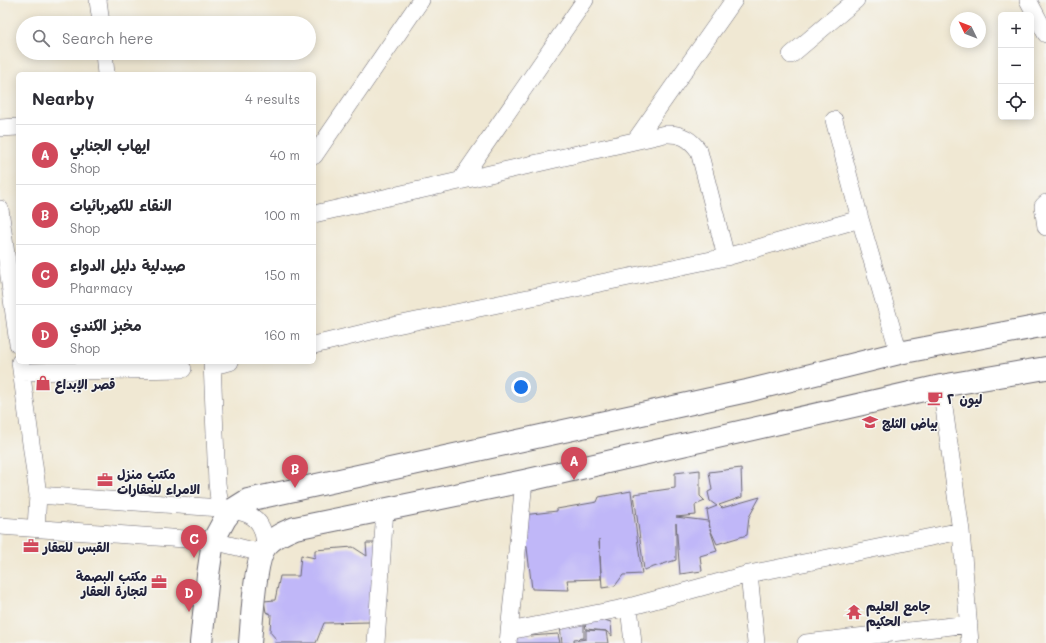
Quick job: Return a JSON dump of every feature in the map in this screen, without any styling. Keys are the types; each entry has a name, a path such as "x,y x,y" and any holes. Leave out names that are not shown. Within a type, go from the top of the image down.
{"main road":[{"path":"201,643 213,541 225,519 226,509 248,500 747,391 899,353 1046,325"},
{"path":"250,643 258,569 264,549 281,534 295,528 524,481 941,386 1046,368"}],"street":[{"path":"98,0 100,16"},
{"path":"316,153 421,0"},
{"path":"460,181 585,0"},
{"path":"635,141 734,0"},
{"path":"791,55 856,0"},
{"path":"1028,0 1046,34"},
{"path":"105,60 106,72"},
{"path":"834,120 860,219 899,353"},
{"path":"0,128 16,127"},
{"path":"316,214 665,134 672,134 687,138 699,151 726,257"},
{"path":"1046,203 1043,206 1046,227"},
{"path":"0,209 12,248 16,312"},
{"path":"316,345 392,326 726,257 860,219"},
{"path":"212,364 217,483 226,509"},
{"path":"36,528 38,495 21,367 184,369"},
{"path":"941,386 961,530 970,643"},
{"path":"524,481 508,637 629,607 748,574 961,530"},
{"path":"0,526 213,541 264,549 261,528 256,518 245,512 226,509 38,495"},
{"path":"376,643 385,509"},
{"path":"748,574 756,643"},
{"path":"629,607 633,643"},
{"path":"806,643 969,624"}],"building":[{"path":"741,468 742,497 719,505 722,508 760,497 749,517 747,535 717,544 710,529 717,551 700,556 702,571 680,574 676,523 676,560 644,570 634,494 675,488 675,473 700,470 700,496 705,501 695,505 696,515 676,517 708,521 710,528 707,510 717,506 710,501 708,492 712,490 709,472"},
{"path":"631,491 642,574 623,575 615,586 602,588 599,539 601,579 567,580 569,590 532,589 523,515 557,511 557,509 597,502 599,497"},
{"path":"366,543 383,543 370,622 324,623 316,643 275,643 276,639 270,632 271,614 266,612 264,601 275,600 280,576 299,576 301,555 315,558 315,550 353,547 367,556"},
{"path":"598,618 611,622 612,636 606,631 586,629 584,619"},
{"path":"584,624 584,638 574,639 574,641 586,639 586,630 606,631 608,643 562,643 560,626"},
{"path":"529,633 530,636 558,634 560,643 514,643 512,634"}],"place":[{"name":"قصر الإبداع","path":"43,383"},
{"name":"ليون ٢","path":"935,398"},
{"name":"بياض الثلج","path":"870,422"},
{"name":"مكتب منزل الامراء للعقارات","path":"105,480"},
{"name":"ايهاب الجنابي","path":"574,480"},
{"name":"النقاء للكهربائيات","path":"295,488"},
{"name":"القبس للعقار","path":"31,546"},
{"name":"صيدلية دليل الدواء","path":"194,558"},
{"name":"مكتب البصمة لتجارة العقار","path":"159,582"},
{"name":"مخبز الكندي","path":"189,612"},
{"name":"جامع العليم الحكيم","path":"854,612"}]}
